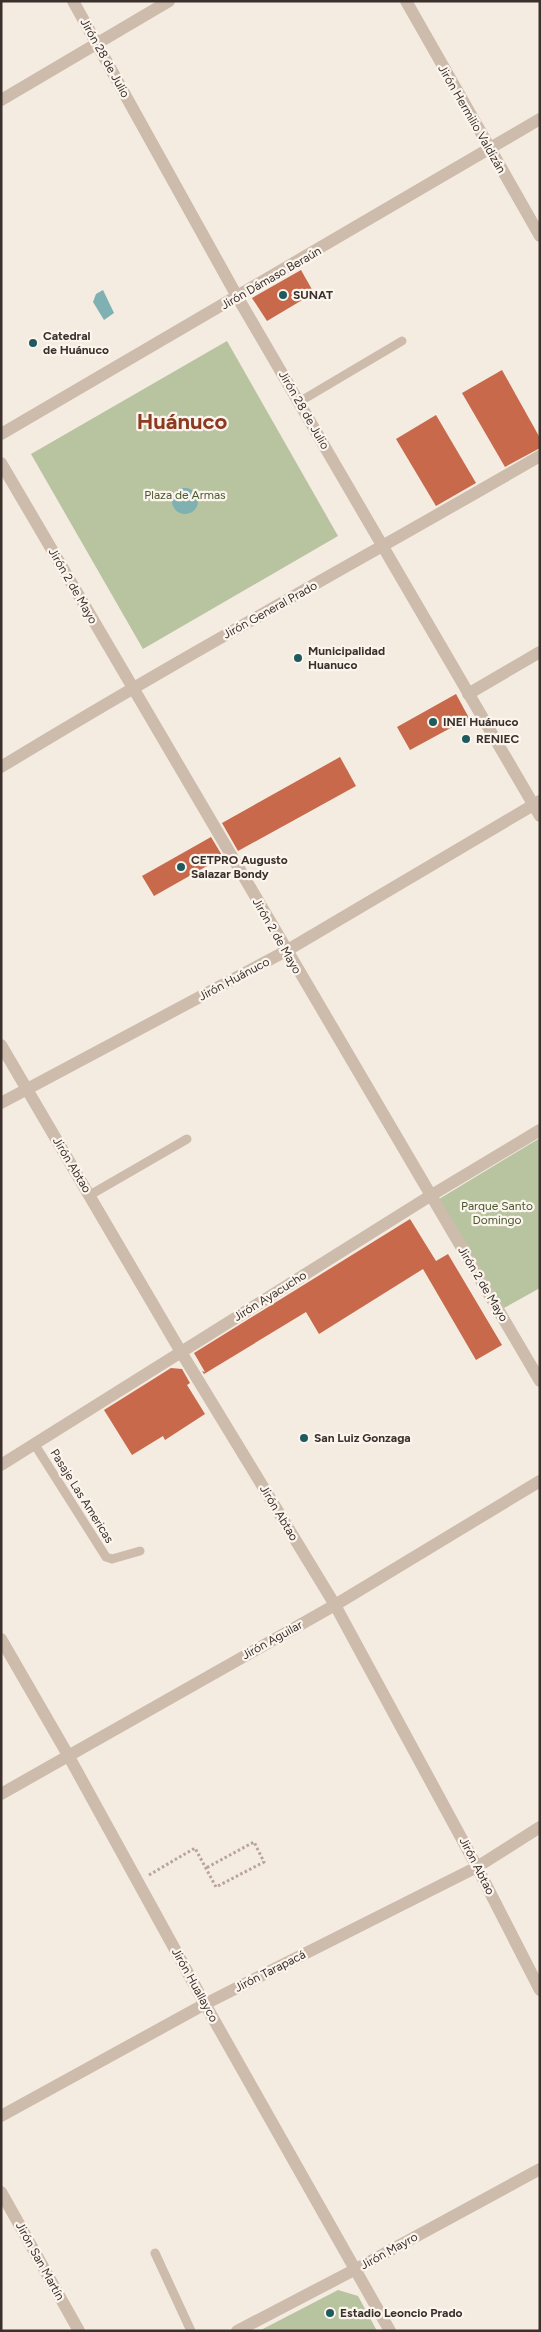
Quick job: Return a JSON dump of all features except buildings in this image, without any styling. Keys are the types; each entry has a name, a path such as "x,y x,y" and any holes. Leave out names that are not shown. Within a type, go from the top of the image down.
{"street":[{"name":"Jirón 28 de Julio","path":"73,1 238,298 468,694 536,803 540,816"},
{"path":"1,100 169,1"},
{"name":"Jirón Hermilio Valdizán","path":"406,1 489,150 540,236"},
{"name":"Jirón Dámaso Beraún","path":"1,434 238,298 540,119"},
{"name":"Jirón General Prado","path":"1,766 132,687 384,547 540,456"},
{"name":"Jirón 2 de Mayo","path":"1,463 540,1381"},
{"path":"468,694 540,652"},
{"name":"Jirón Huánuco","path":"1,1103 286,951 536,803"},
{"name":"Jirón Abtao","path":"1,1045 181,1352 335,1604 477,1867 540,1990"},
{"name":"Jirón Ayacucho","path":"1,1465 430,1196 540,1130"},
{"name":"Jirón Aguilar","path":"1,1794 335,1604 540,1481"},
{"name":"Jirón Huallayco","path":"1,1639 68,1755 205,2004 390,2331"},
{"name":"Jirón Tarapacá","path":"1,2116 205,2004 477,1867 540,1827"},
{"name":"Jirón Mayro","path":"237,2331 540,2169"},
{"name":"Jirón San Martín","path":"1,2192 79,2331"}],"lane":[{"path":"299,402 402,341"},
{"path":"90,1195 187,1140"},
{"name":"Pasaje Las Americas","path":"35,1445 106,1557 112,1558 140,1551"},
{"path":"156,2253 191,2331"}],"path":[{"path":"138,1881 196,1848 206,1868 216,1887 264,1862 254,1842 206,1868"}],"green space":[{"name":"Plaza de Armas","path":"227,341 338,536 143,649 31,454"},
{"name":"Parque Santo Domingo","path":"540,1138 540,1288 504,1308 439,1199"},
{"name":"Estadio Leoncio Prado","path":"338,2290 358,2296 377,2331 259,2331"}],"water":[{"path":"103,290 114,313 104,320 93,302 96,294"},
{"path":"185,488 194,492 198,501 194,510 185,514 176,510 172,501 176,492"}],"place":[{"name":"SUNAT","path":"283,295"},
{"name":"Catedral de Huánuco","path":"33,343"},
{"name":"Municipalidad Huanuco","path":"298,658"},
{"name":"INEI Huánuco","path":"433,722"},
{"name":"RENIEC","path":"466,739"},
{"name":"CETPRO Augusto Salazar Bondy","path":"181,867"},
{"name":"San Luiz Gonzaga","path":"304,1438"},
{"name":"Estadio Leoncio Prado","path":"330,2313"}],"district":[{"name":"Huánuco","path":"182,421"}]}
